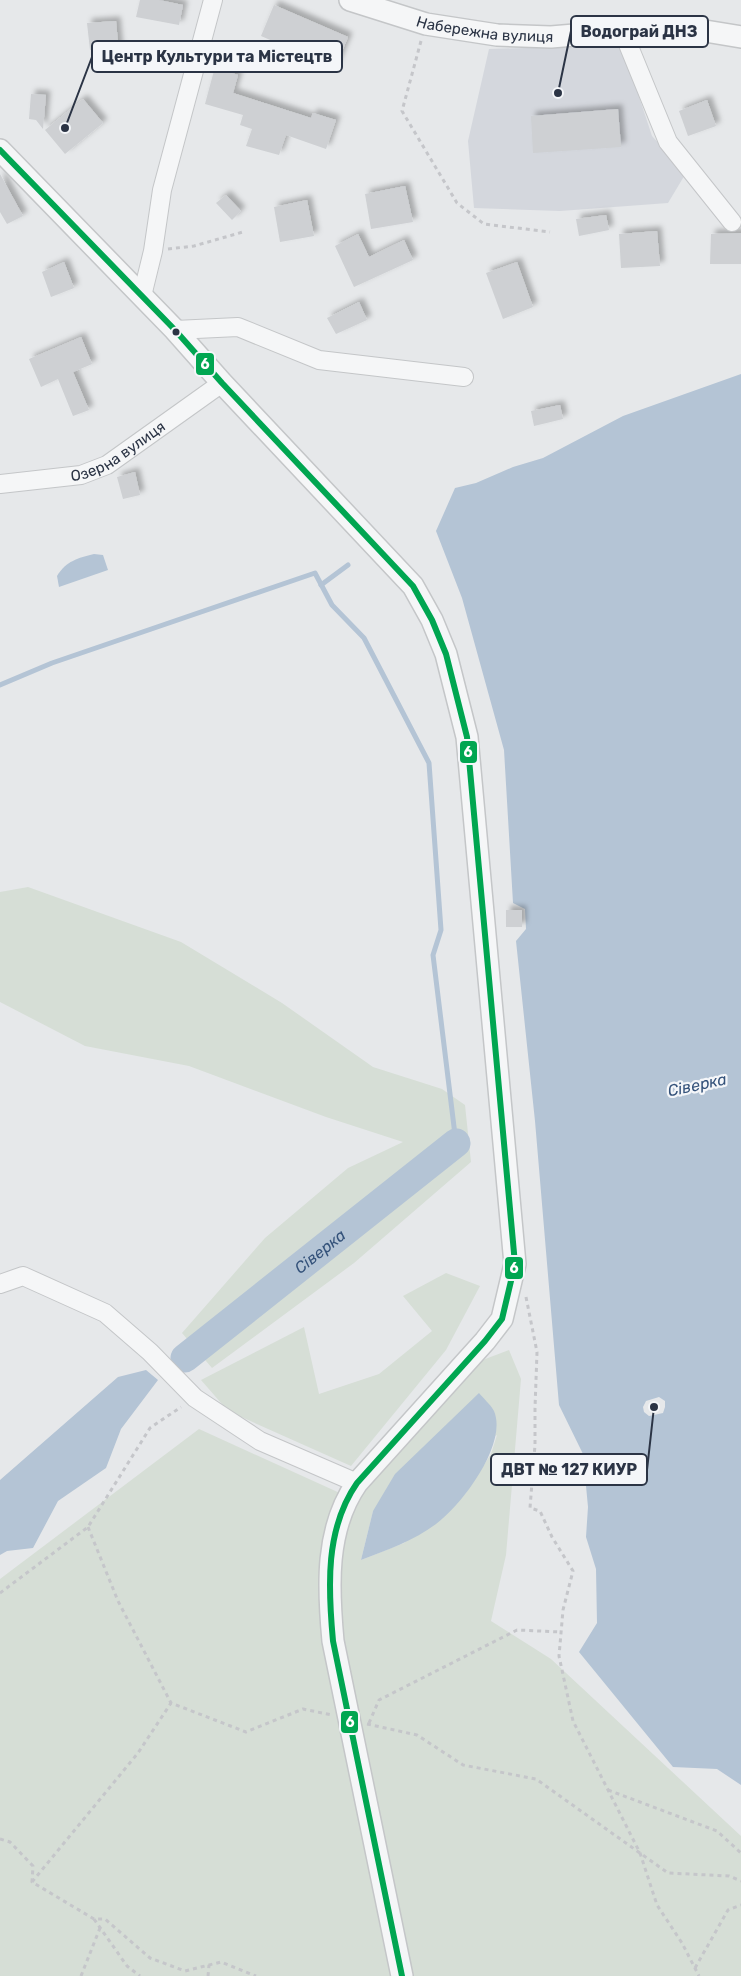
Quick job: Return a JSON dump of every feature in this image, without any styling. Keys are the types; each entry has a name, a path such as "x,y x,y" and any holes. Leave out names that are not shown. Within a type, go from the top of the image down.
{"street":[{"path":"142,296 153,251 162,190 213,0"},
{"name":"Набережна вулиця","path":"350,0 426,24 497,35 551,37 657,28 687,28 741,37"},
{"path":"623,32 668,142 732,222"},
{"path":"0,150 175,330 222,383 413,586 432,620 446,654 467,737 515,1264 502,1319 485,1341 357,1483 348,1496 333,1537 329,1592 333,1641 359,1722 402,1976"},
{"path":"175,330 238,327 319,360 464,377"},
{"name":"Озерна вулиця","path":"0,484 81,475 107,465 222,383"},
{"path":"0,1268 23,1276 105,1313 150,1352 195,1398 260,1440 357,1483"},
{"path":"0,1284 23,1276"}],"path":[{"path":"426,24 402,111 457,203 484,224 550,232"},
{"path":"153,251 194,246 244,232"},
{"path":"524,1290 538,1352 534,1408 535,1446 530,1508 540,1511 552,1537 573,1571 563,1610 559,1656 573,1721 640,1853 657,1905 682,1943 699,1976"},
{"path":"0,1592 88,1527 150,1428 195,1398"},
{"path":"88,1527 118,1601 171,1703 246,1732 302,1708 418,1735 463,1764 536,1779 668,1873 729,1876 741,1880"},
{"path":"359,1722 379,1700 517,1630 561,1632"},
{"path":"32,1882 138,1753 171,1703"},
{"path":"607,1790 717,1830 741,1853"},
{"path":"0,1838 10,1842 33,1866 32,1882"},
{"path":"32,1882 94,1919 127,1966 140,1976"},
{"path":"695,1968 728,1910 741,1905"},
{"path":"94,1919 105,1919 150,1958 185,1971 221,1962 256,1976"},
{"path":"80,1976 101,1928"},
{"path":"208,1976 209,1965"}],"shaded area":[{"path":"622,45 652,136 686,173 668,203 560,211 474,208 468,141 489,49"},
{"path":"28,887 181,942 282,1003 373,1067 442,1089 465,1105 471,1162 354,1263 212,1368 182,1333 265,1238 348,1168 403,1142 326,1117 189,1066 85,1046 0,1002 0,892"},
{"path":"446,1273 480,1286 446,1350 351,1466 228,1411 201,1380 304,1327 319,1394 379,1374 432,1331 403,1296"},
{"path":"509,1350 521,1379 506,1555 491,1621 551,1659 741,1836 741,1976 0,1976 0,1579 199,1429 353,1499 480,1361","holes":["497,1435 491,1454 465,1494 404,1543 361,1560 373,1511"]}],"water":[{"path":"741,374 741,1785 717,1769 673,1767 579,1652 597,1623 596,1569 586,1537 588,1507 583,1454 559,1405 535,1121 516,941 526,929 525,909 513,903 504,750 462,598 436,531 455,488 476,483 513,467 543,458 623,416","holes":["659,1397 665,1401 663,1413 649,1416 644,1412 643,1407 646,1401"]},
{"path":"94,554 103,555 108,570 59,587 57,576 64,567 78,559"},
{"path":"146,1370 158,1380 121,1429 106,1468 58,1501 33,1548 7,1551 0,1555 0,1480 118,1377"},
{"path":"479,1393 494,1411 497,1425 489,1456 469,1489 447,1515 427,1530 400,1545 361,1560 373,1511 395,1474"}],"building":[{"path":"140,0 159,0 183,5 179,25 136,17"},
{"path":"274,5 348,37 335,68 261,36"},
{"path":"116,21 119,53 107,54 106,49 90,50 87,23"},
{"path":"215,67 238,75 233,93 311,118 313,113 336,120 326,149 286,135 279,155 246,146 252,129 240,125 243,115 205,104"},
{"path":"31,94 46,95 43,129 36,120 29,119"},
{"path":"83,99 103,123 65,154 45,130"},
{"path":"707,100 716,126 688,136 679,111"},
{"path":"618,109 621,147 533,153 531,116"},
{"path":"0,174 23,216 7,224 0,212"},
{"path":"405,186 413,222 371,229 365,194"},
{"path":"226,195 241,211 232,220 216,203"},
{"path":"307,200 314,236 280,242 274,207"},
{"path":"606,215 609,230 579,236 576,219"},
{"path":"657,231 660,266 621,268 619,234"},
{"path":"741,233 741,264 710,264 711,234"},
{"path":"358,234 369,257 404,240 413,260 354,287 335,246"},
{"path":"64,262 74,288 51,297 42,272"},
{"path":"517,262 533,307 503,319 486,273"},
{"path":"359,302 367,320 336,334 327,318"},
{"path":"81,337 92,364 73,372 89,410 73,416 58,379 41,387 29,359"},
{"path":"560,405 563,419 534,426 531,411"},
{"path":"135,472 140,495 123,499 117,477"},
{"path":"506,910 522,910 522,927 506,927"}],"waterway":[{"path":"321,585 348,565"},
{"path":"0,685 52,663 315,573 332,605 364,638 429,763 441,930 433,955 456,1143"},
{"name":"Сіверка","path":"185,1358 456,1143"}],"transit line":[{"name":"6","path":"0,150 175,330 222,383 413,586 432,620 446,654 467,737 515,1264 502,1319 485,1341 357,1483 339,1520 331,1559 330,1600 333,1641 402,1976"}],"place":[{"name":"Водограй ДНЗ","path":"558,93"},
{"name":"Центр Культури та Містецтв","path":"65,128"},
{"name":"ДВТ № 127 КИУР","path":"654,1407"}]}
